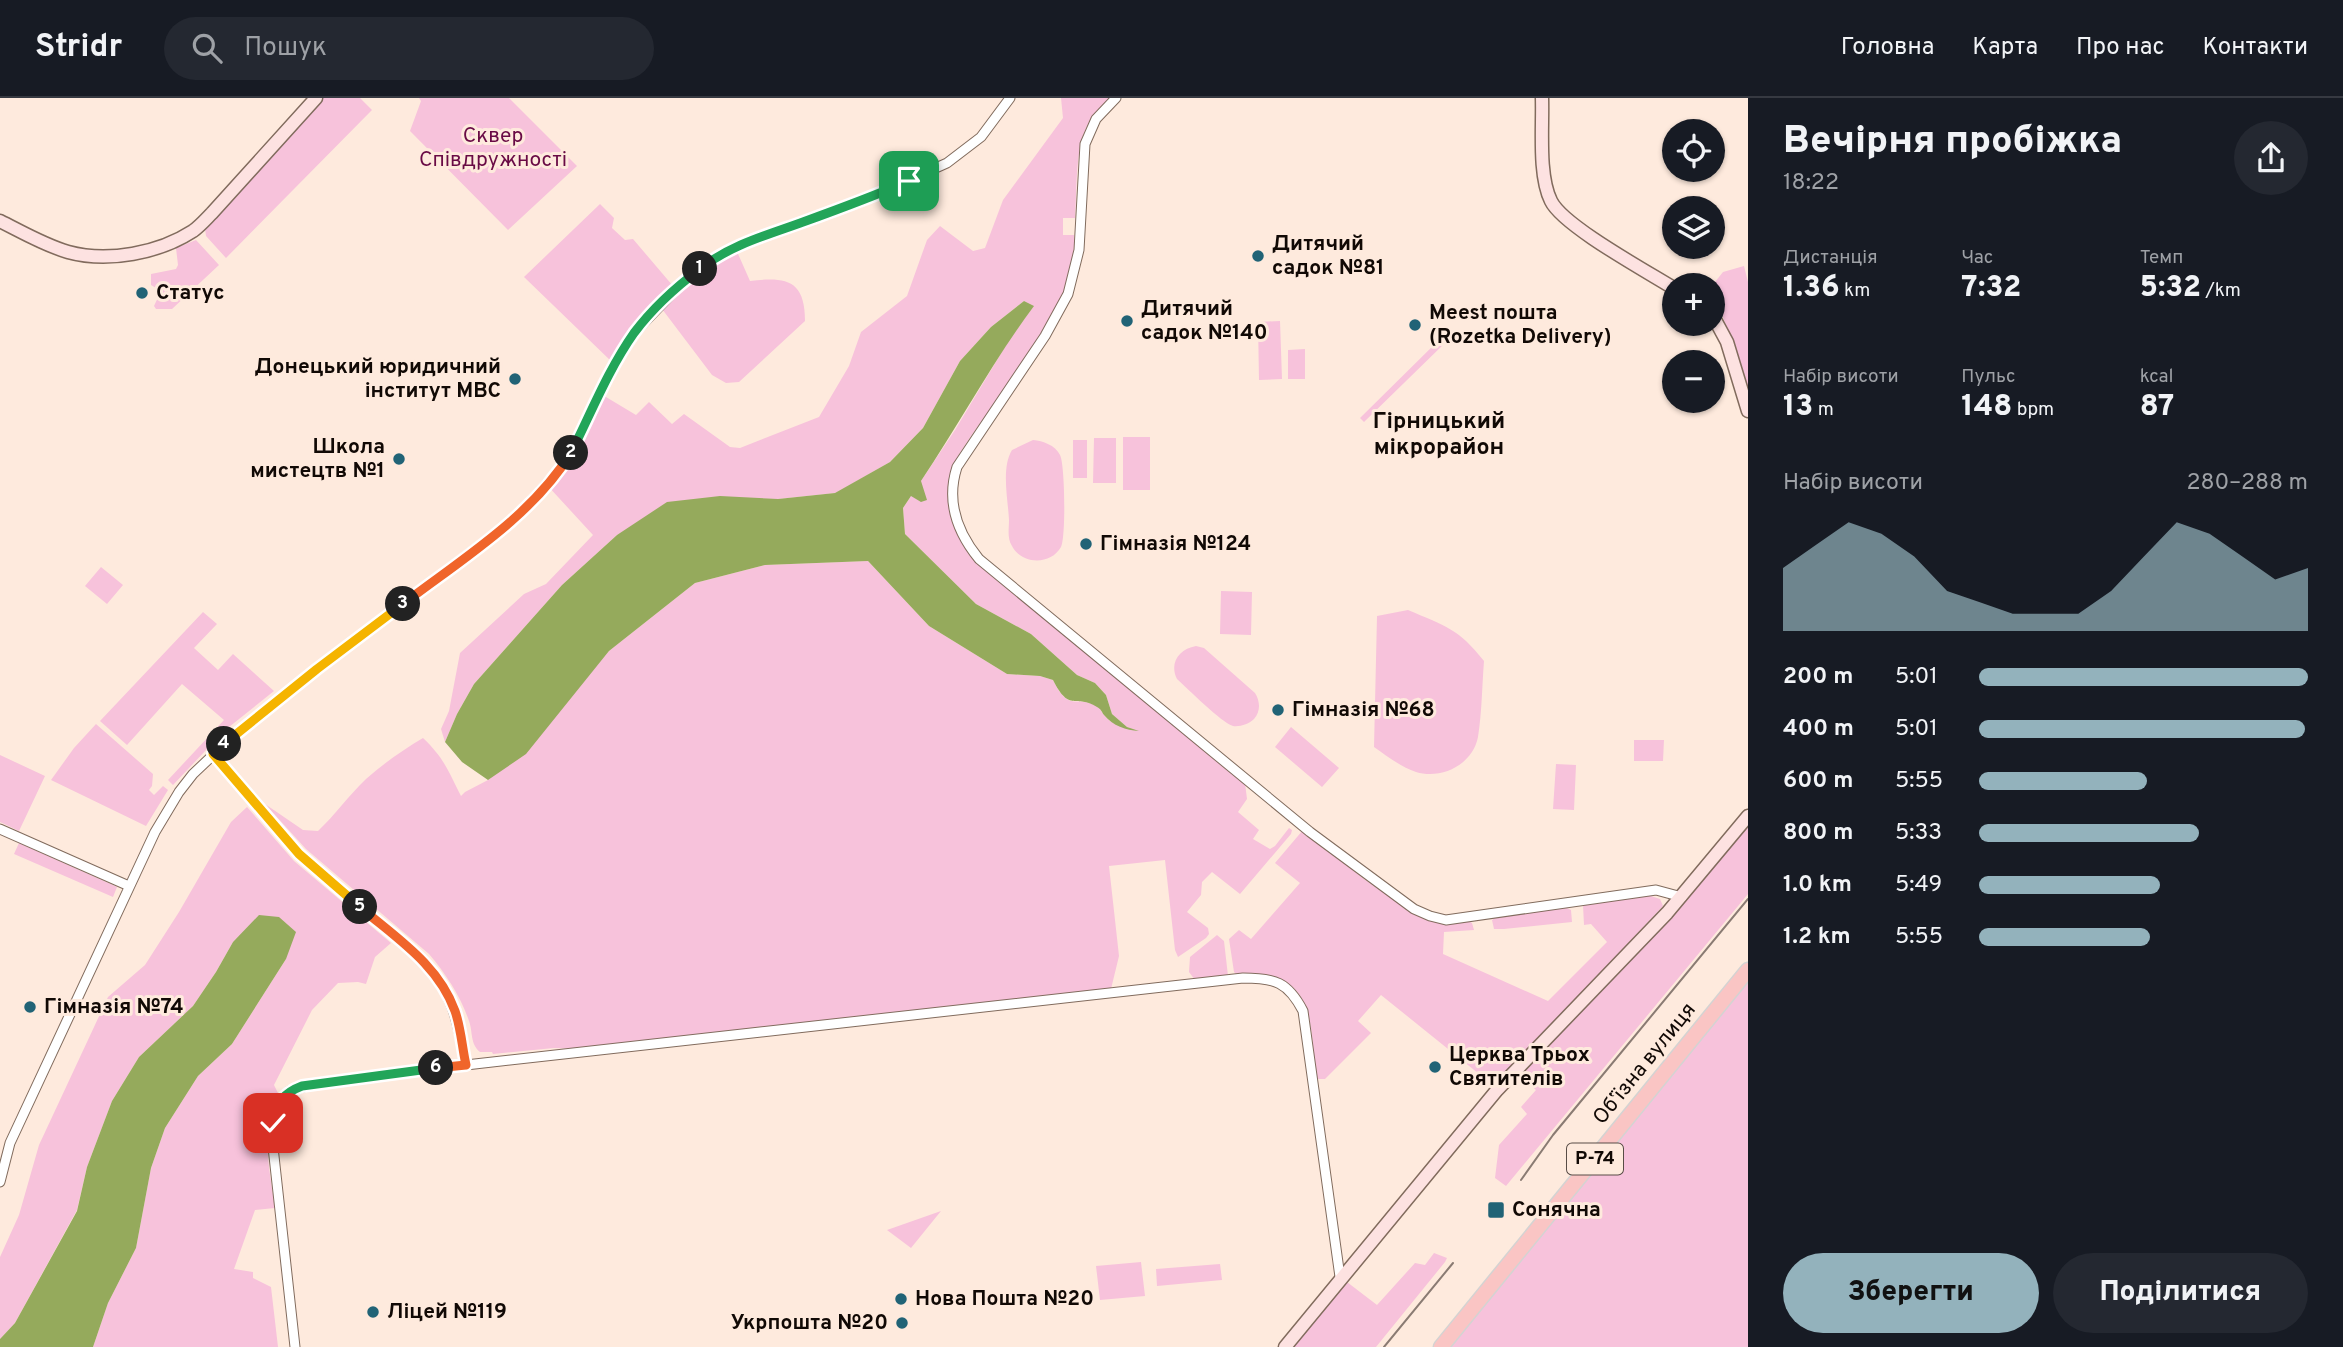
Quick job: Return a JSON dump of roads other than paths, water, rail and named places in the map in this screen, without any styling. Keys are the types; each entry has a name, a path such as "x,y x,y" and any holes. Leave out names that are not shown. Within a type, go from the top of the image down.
{"main road":[{"name":"Обʼїзна вулиця","path":"1441,1347 1748,970"}],"street":[{"path":"0,221 52,247 92,256 114,256 170,243 194,230 212,213 316,98"},
{"path":"0,1182 10,1143 155,832 179,792 213,754 317,669 516,518 565,461 614,365 636,331 684,281 706,264 736,247 862,201 947,163 981,137 1010,98"},
{"path":"1116,98 1096,119 1085,144 1079,250 1068,294 1045,336 957,467 952,499 956,521 969,546 979,559 1303,826 1414,909 1446,920 1656,890 1682,897"},
{"path":"1542,98 1545,174 1547,191 1554,207 1599,243 1662,281"},
{"path":"1724,336 1748,411"},
{"path":"213,754 299,854 425,961 436,974 456,1013 466,1065"},
{"path":"1285,1347 1497,1090 1682,897 1748,816"},
{"path":"0,829 129,886"},
{"path":"295,1347 273,1162 273,1123 282,1098 289,1091 318,1083 466,1065 1243,978 1265,978 1289,988 1303,1011 1340,1278"}],"tram line":[{"path":"1521,1180 1553,1135 1748,899"},
{"path":"1384,1347 1453,1263"}],"place":[{"name":"Дитячий садок №81","path":"1258,256"},
{"name":"Статус","path":"142,293"},
{"name":"Дитячий садок №140","path":"1127,321"},
{"name":"Meest пошта (Rozetka Delivery)","path":"1415,325"},
{"name":"Донецький юридичний інститут МВС","path":"515,379"},
{"name":"Школа мистецтв №1","path":"399,459"},
{"name":"Гімназія №124","path":"1086,544"},
{"name":"Гімназія №68","path":"1278,710"},
{"name":"Гімназія №74","path":"30,1007"},
{"name":"Церква Трьох Святителів","path":"1435,1067"},
{"name":"Сонячна","path":"1496,1210"},
{"name":"Нова Пошта №20","path":"901,1299"},
{"name":"Ліцей №119","path":"373,1312"},
{"name":"Укрпошта №20","path":"902,1323"}],"district":[{"name":"Гірницький мікрорайон","path":"1439,435"}],"park label":[{"name":"Сквер Співдружності","path":"493,148"}]}
